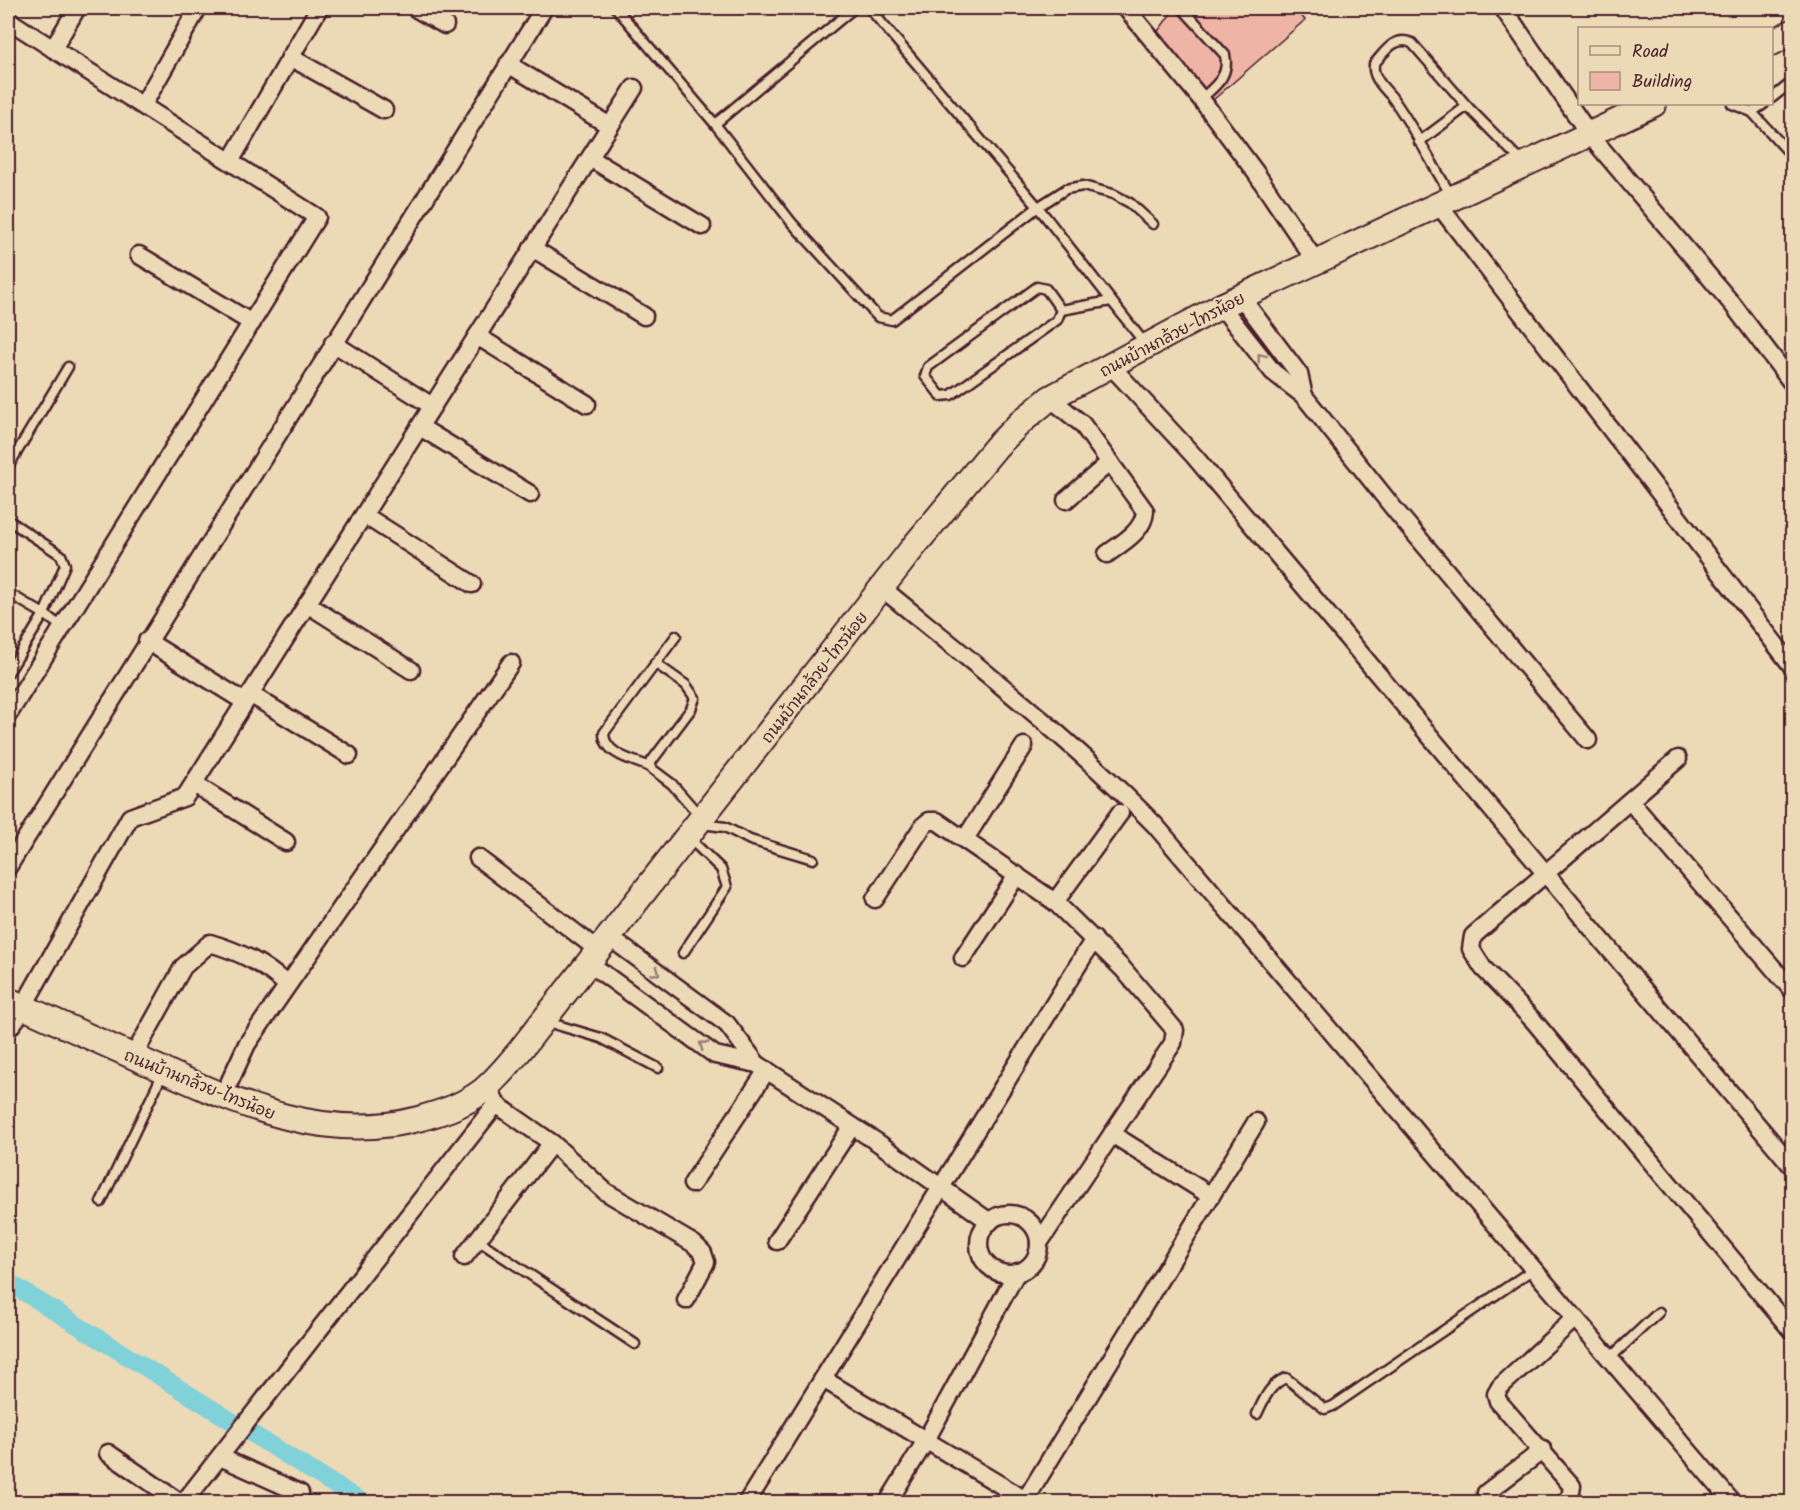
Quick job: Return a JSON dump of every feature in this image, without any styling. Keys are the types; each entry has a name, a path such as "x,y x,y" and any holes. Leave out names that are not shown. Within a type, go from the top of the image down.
{"street":[{"path":"53,49 77,8"},
{"path":"143,105 198,8"},
{"path":"231,160 319,8"},
{"path":"415,8 445,25"},
{"path":"8,867 544,8"},
{"path":"1126,8 1201,99 1256,173 1316,262"},
{"path":"1503,8 1589,134 1733,305 1792,383"},
{"path":"8,20 231,160 317,217 8,715"},
{"path":"290,57 384,110"},
{"path":"508,64 610,126"},
{"path":"19,1006 130,817 185,797 194,784 634,88"},
{"name":"ถนนบ้านกล้วย-ไทรน้อย","path":"19,1006 223,1096 297,1121 336,1127 372,1127 403,1123 493,1094 544,1021 883,589 915,545 996,447 1050,398 1231,302 1652,105"},
{"path":"590,158 702,226"},
{"path":"1445,201 1792,666"},
{"path":"532,248 644,316"},
{"path":"139,255 252,324"},
{"path":"1231,302 1273,372 1304,396 1395,510 1588,740"},
{"path":"477,336 587,404"},
{"path":"333,343 432,406"},
{"path":"1111,366 1194,456 1792,1166"},
{"path":"1050,398 1082,424 1145,510 1144,521 1138,529 1107,554"},
{"path":"420,426 530,494"},
{"path":"1066,500 1110,462"},
{"path":"364,515 472,584"},
{"path":"883,589 1042,720 1118,787 1155,825 1361,1064 1532,1270 1732,1503"},
{"path":"307,604 411,670"},
{"path":"147,641 349,755"},
{"path":"223,1096 247,1044 511,663"},
{"path":"965,839 1024,746"},
{"path":"1678,759 1473,936 1471,943 1473,955 1556,1047 1792,1331"},
{"path":"194,784 286,842"},
{"path":"1630,801 1792,990"},
{"path":"1055,902 1120,813"},
{"path":"875,899 927,823 937,822 1055,902 1094,939 1161,1011 1175,1030 1173,1043 1039,1244 1035,1259 1025,1270 1010,1274 994,1270 983,1259 979,1244 983,1229 990,1222 1009,1214 1024,1218 1035,1228 1039,1244"},
{"path":"478,858 599,950 715,1055 762,1067"},
{"path":"963,958 1017,875"},
{"path":"747,1503 1094,939"},
{"path":"133,1056 183,967 210,943 238,951 265,965 287,985"},
{"path":"599,950 727,1024 762,1067 852,1126 990,1222"},
{"path":"692,1184 762,1067"},
{"path":"184,1503 493,1094 606,1192 694,1244 703,1253 706,1263 686,1300"},
{"path":"823,1379 1026,1502 1256,1122"},
{"path":"777,1240 852,1126"},
{"path":"1112,1134 1211,1196"},
{"path":"464,1257 479,1241 552,1143"},
{"path":"888,1503 925,1442 1017,1272"},
{"path":"1565,1503 1570,1498 1572,1486 1498,1401 1496,1394 1500,1387 1574,1319"},
{"path":"1486,1493 1543,1450"},
{"path":"108,1453 179,1503"},
{"path":"220,1457 300,1493"}],"lane":[{"path":"616,8 715,124 792,223 878,317 884,320 892,320 1038,207 1066,189 1083,186 1099,189 1130,202 1153,224"},
{"path":"715,124 854,8"},
{"path":"869,8 1038,207 1147,346"},
{"path":"1182,8 1225,55 1228,64 1224,76 1201,99"},
{"path":"1445,201 1408,119 1373,71 1374,64 1391,45 1402,40 1412,43 1467,106 1524,163"},
{"path":"1773,97 1792,82"},
{"path":"1734,105 1752,112 1792,156"},
{"path":"1752,112 1762,105"},
{"path":"1419,142 1467,106"},
{"path":"1037,287 1046,289 1061,310 1057,320 948,398 941,396 925,376 928,367 1037,287"},
{"path":"1061,310 1111,301"},
{"path":"8,467 68,367"},
{"path":"8,520 61,555 65,564 44,614 8,673"},
{"path":"8,593 62,627"},
{"path":"676,636 604,733 607,746 648,765 672,784 721,869 727,887 683,953"},
{"path":"648,765 692,709 695,698 686,684 655,663"},
{"path":"695,826 725,828 750,840 813,859"},
{"path":"8,1036 19,1006"},
{"path":"544,1021 601,1038 658,1068"},
{"path":"101,1202 164,1070"},
{"path":"479,1241 635,1344"},
{"path":"1257,1414 1266,1395 1278,1381 1286,1378 1316,1404 1325,1409 1333,1406 1532,1270"},
{"path":"1608,1359 1659,1312"}],"building":[{"path":"1175,8 1294,8 1305,20 1213,100 1156,34"}],"waterway":[{"path":"8,1282 362,1502"}]}
